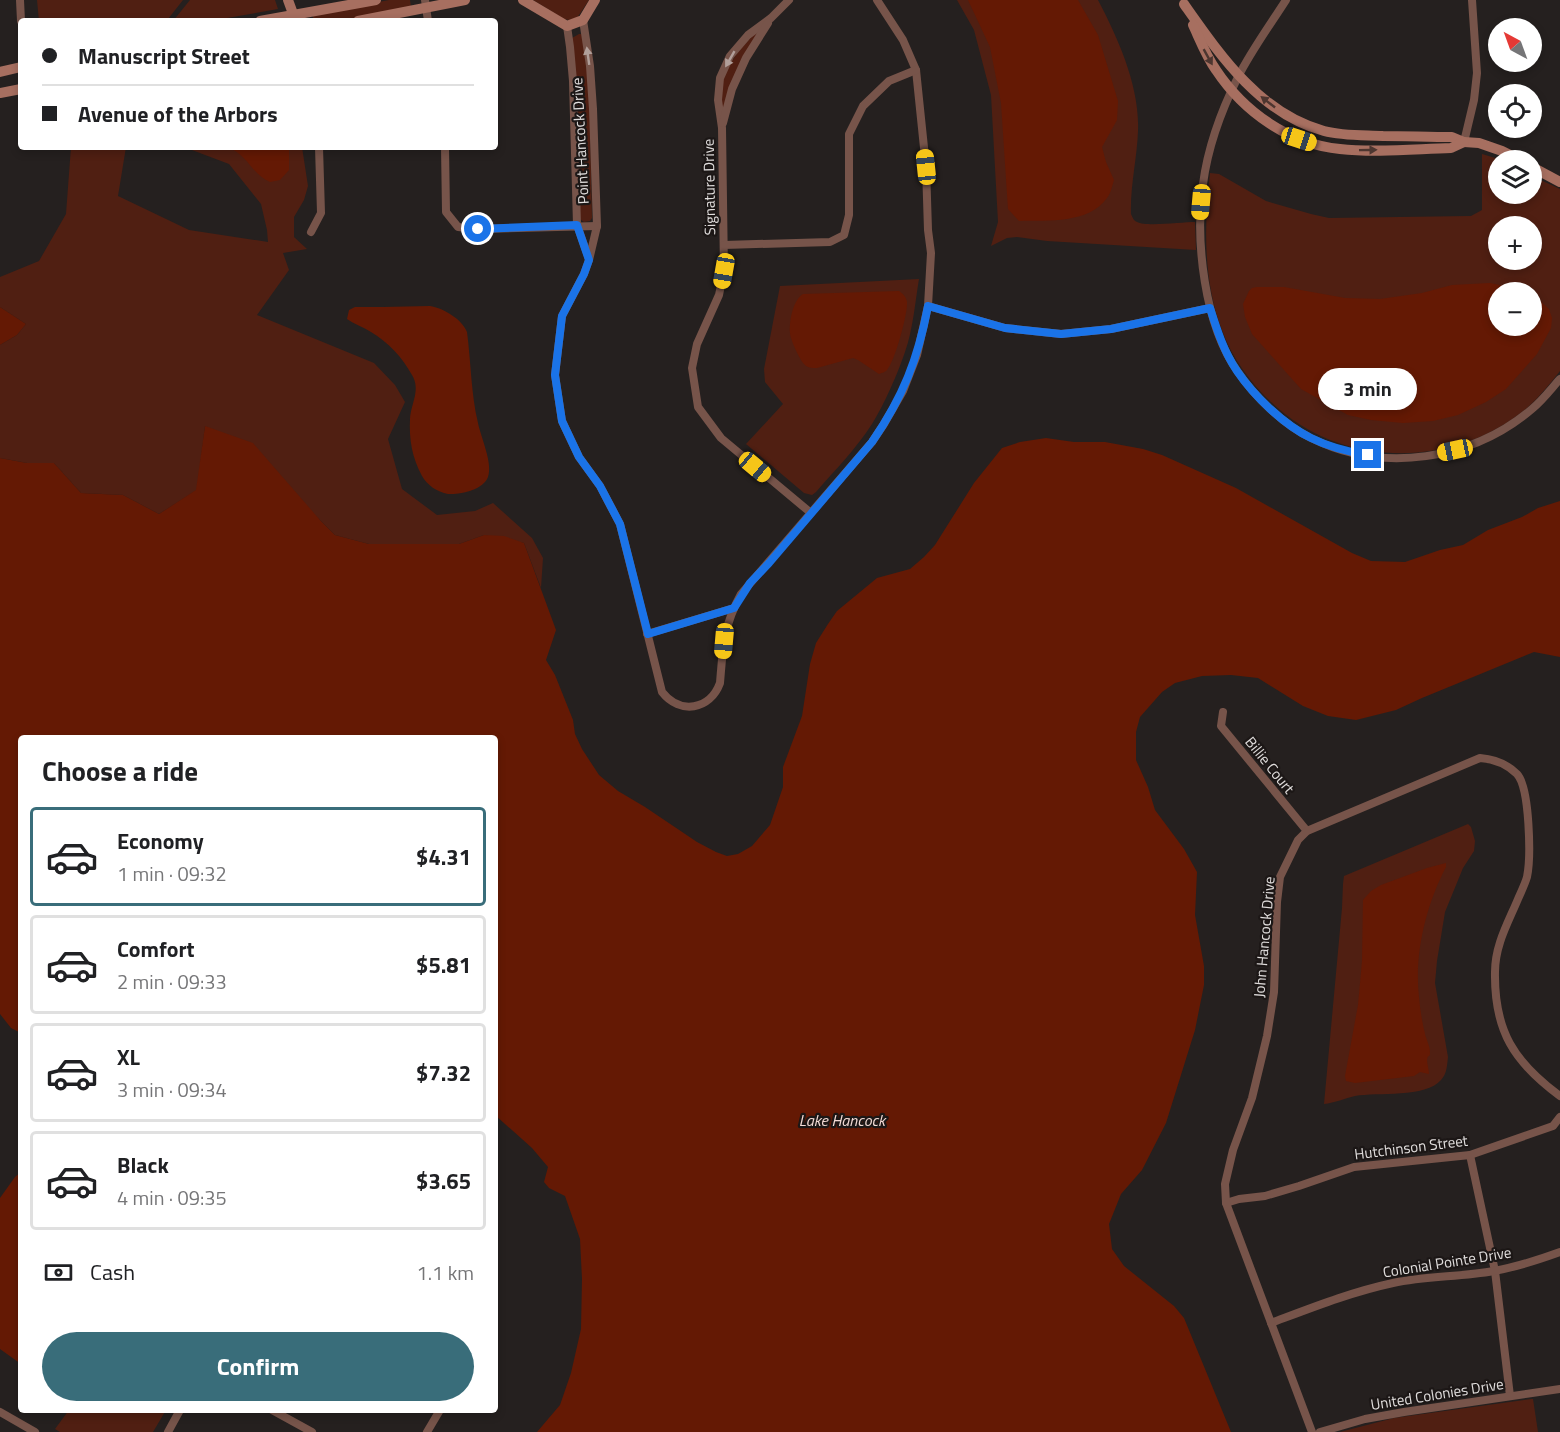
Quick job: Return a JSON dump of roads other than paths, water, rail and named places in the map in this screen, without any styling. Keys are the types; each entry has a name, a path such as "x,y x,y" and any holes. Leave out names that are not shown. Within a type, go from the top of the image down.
{"street":[{"path":"20,0 21,18"},
{"path":"288,0 295,18 376,0"},
{"path":"370,18 425,4 465,0"},
{"path":"523,0 567,26 583,20 595,0"},
{"name":"Signature Drive","path":"789,0 771,18 748,34 730,56 720,78 718,100 722,128 724,271 719,295 697,344 692,368 698,407 721,438 811,513"},
{"name":"Point Hancock Drive","path":"583,20 590,66 593,109 597,226 584,274 562,316 555,375 562,421 579,457 600,486 620,524 662,692 667,699 679,705 694,706 709,700 717,690 720,682 725,632 734,608 750,583 872,442 894,408 911,372 923,335 928,306 931,253 926,167 916,70 903,40 877,0"},
{"path":"1286,0 1238,75 1218,121 1203,184 1201,237 1210,308 1226,352 1237,371 1254,393 1271,409 1311,438 1355,453 1381,458 1429,456 1479,442 1508,427 1534,408 1560,379"},
{"path":"1464,142 1474,100 1477,73 1472,0"},
{"path":"1183,2 1238,75 1264,100 1302,123 1324,131 1350,135 1452,137 1499,150"},
{"path":"1183,2 1215,70 1253,112 1267,123 1299,139 1321,146 1361,150 1451,148 1464,142"},
{"name":"Signature Drive","path":"722,128 732,89 746,58 771,18"},
{"name":"Point Hancock Drive","path":"567,26 573,81 577,225 589,260"},
{"path":"0,72 18,68"},
{"path":"724,245 830,242 844,235 849,215 849,134 863,106 889,81 916,70"},
{"path":"0,93 18,90"},
{"path":"311,232 321,213 319,150"},
{"path":"445,150 446,212 458,227 478,229 597,226"},
{"path":"1542,172 1560,182"},
{"path":"928,306 1005,328 1061,334 1111,329 1210,308"},
{"path":"648,634 734,608"},
{"name":"Billie Court","path":"1223,712 1221,726 1307,831"},
{"path":"1307,831 1480,758 1492,759 1518,774 1524,789 1530,852 1527,879 1500,939 1495,970 1496,1001 1505,1036 1517,1056 1541,1082 1560,1096"},
{"name":"John Hancock Drive","path":"1307,831 1298,840 1280,877 1274,992 1267,1036 1252,1098 1233,1149 1225,1184 1226,1203 1312,1432"},
{"name":"Hutchinson Street","path":"1226,1203 1265,1196 1354,1167 1470,1155 1553,1126 1560,1117"},
{"path":"1470,1155 1495,1271 1510,1396"},
{"name":"Colonial Pointe Drive","path":"1271,1323 1352,1293 1416,1279 1495,1271 1527,1264 1560,1252"},
{"name":"United Colonies Drive","path":"1320,1432 1365,1419 1560,1389"},
{"path":"0,1412 35,1432"},
{"path":"168,1432 178,1413"},
{"path":"277,1413 312,1432"},
{"path":"428,1432 438,1413"}],"water":[{"path":"968,0 1078,0 1098,35 1118,101 1117,120 1102,147 1114,180 1107,198 1099,206 1079,216 1055,220 1019,221 1008,209 1001,103 990,47"},
{"path":"234,150 289,150 289,170 280,180 270,182 258,174"},
{"path":"1488,283 1488,336 1542,336 1542,303 1549,309 1552,318 1551,328 1537,354 1506,389 1486,402 1458,415 1433,421 1403,423 1348,415 1301,389 1252,334 1245,317 1243,304 1249,291 1257,287 1284,287 1345,298 1380,299 1422,293 1452,285"},
{"path":"899,291 907,300 907,308 897,347 886,371 879,374 853,358 817,368 808,367 802,362 792,340 790,328 794,306 803,294"},
{"path":"430,306 452,315 465,327 467,332 472,389 479,429 489,465 485,482 471,491 459,494 448,494 433,488 424,479 416,462 410,427 416,386 408,368 383,340 347,319 349,310 355,307"},
{"path":"0,307 26,324 17,335 0,345"},
{"name":"Lake Hancock","path":"205,426 253,443 335,535 369,544 459,544 484,535 504,536 524,543 556,630 546,660 555,675 582,749 599,775 618,791 697,842 727,856 738,854 752,846 770,825 783,787 783,767 802,716 810,664 816,643 828,624 837,611 877,578 910,569 924,557 935,545 974,483 1002,448 1020,442 1046,438 1074,442 1105,442 1143,449 1162,455 1236,488 1352,553 1371,561 1405,562 1463,545 1488,530 1560,501 1560,657 1534,652 1396,710 1356,720 1328,716 1303,706 1258,678 1231,675 1202,676 1175,683 1162,692 1140,717 1136,732 1136,760 1155,810 1184,849 1197,872 1195,915 1204,966 1204,985 1195,1030 1166,1123 1142,1170 1121,1194 1109,1224 1112,1249 1124,1266 1174,1306 1184,1318 1231,1432 537,1432 560,1405 571,1373 581,1329 580,1239 565,1196 549,1188 544,1182 548,1167 532,1148 498,1118 498,735 18,735 18,1032 11,1028 0,1014 0,458 27,463 54,463 81,493 123,495 159,514 196,490"},
{"path":"1446,863 1427,913 1418,964 1421,1011 1430,1050 1427,1060 1429,1074 1420,1072 1414,1076 1355,1083 1346,1081 1358,1005 1362,961 1363,900 1381,885"},
{"path":"18,1174 18,1362 0,1349 0,1198"}]}
